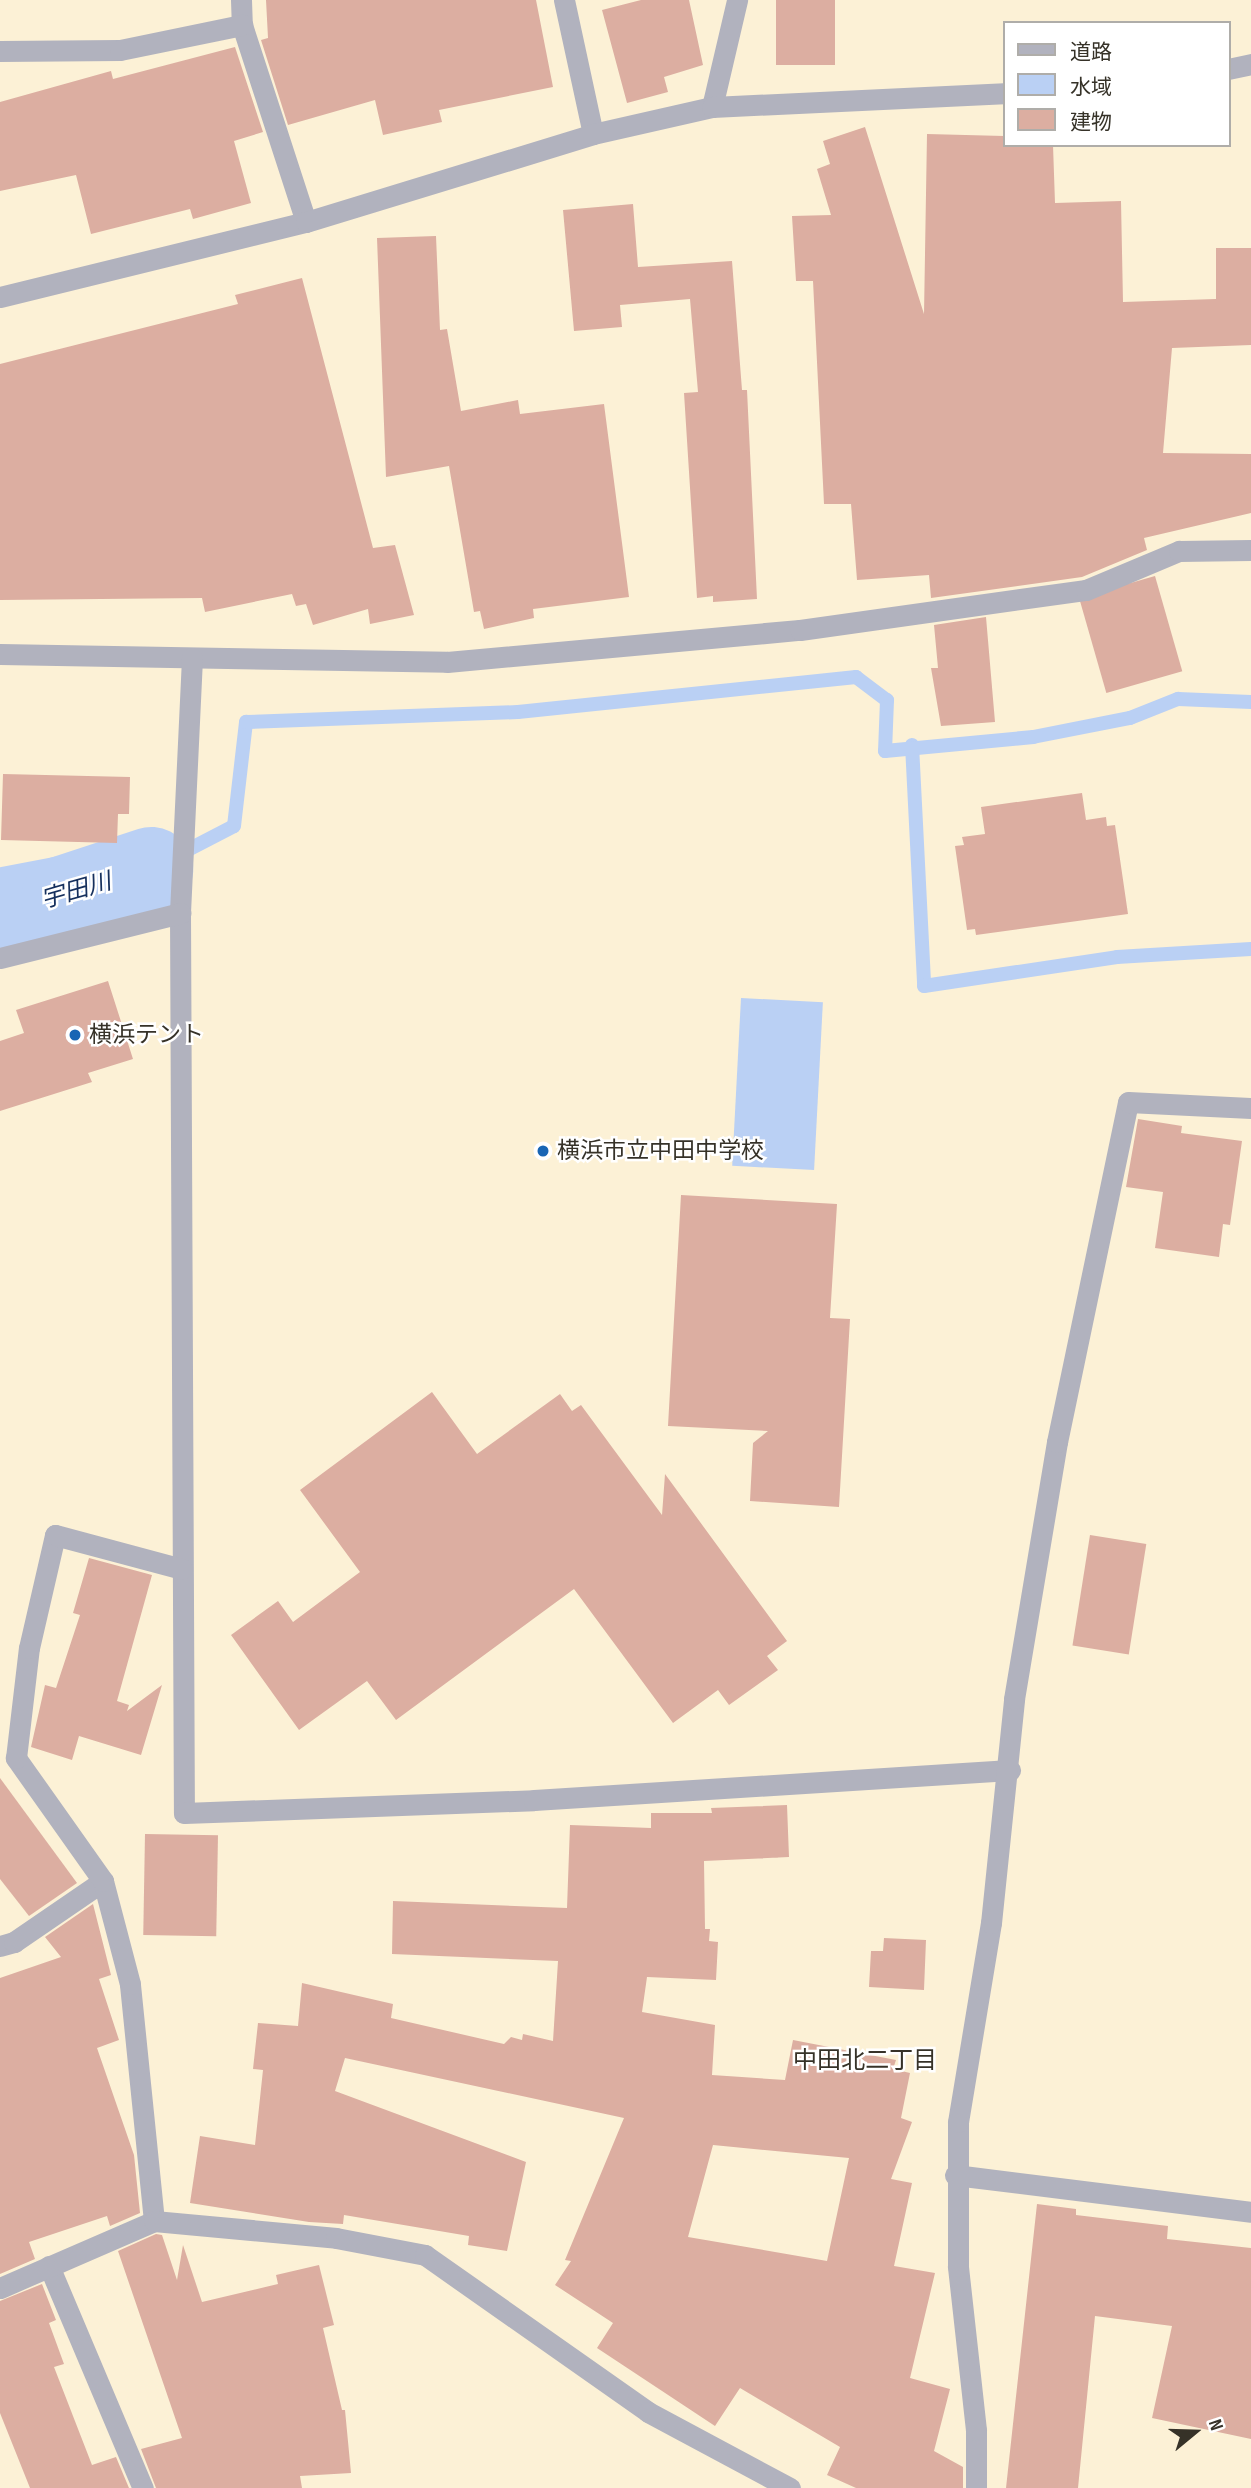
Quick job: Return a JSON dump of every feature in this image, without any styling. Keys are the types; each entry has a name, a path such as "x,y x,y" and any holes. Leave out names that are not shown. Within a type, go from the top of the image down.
{"street":[{"path":"241,0 242,25 306,222"},
{"path":"564,0 593,134"},
{"path":"712,107 737,0"},
{"path":"0,51 120,50 242,25"},
{"path":"1230,69 1251,64"},
{"path":"0,297 28,286 306,222 593,134 712,107 1002,93"},
{"path":"0,654 447,662 800,630 1086,590 1180,551 1251,550"},
{"path":"192,658 180,913 184,1101 184,1813 534,1800 1010,1770"},
{"path":"0,957 180,913"},
{"path":"976,2488 976,2430 958,2266 955,2175 958,2122 1010,1770 1014,1699 1057,1442 1128,1102 1251,1108"},
{"path":"154,2221 130,1984 103,1881 8,1755 55,1535 182,1569"},
{"path":"0,1946 14,1942 103,1881"},
{"path":"955,2175 1251,2212"},
{"path":"0,2287 154,2221 336,2238 425,2255 648,2412 790,2488"},
{"path":"49,2266 144,2488"}],"water":[{"path":"741,998 823,1002 814,1170 732,1166"}],"building":[{"path":"266,0 536,0 553,87 439,110 442,122 383,135 375,100 288,125 261,40 268,38"},
{"path":"641,0 689,0 703,65 664,77 668,92 627,103 602,10"},
{"path":"776,0 835,0 835,65 776,65"},
{"path":"235,47 263,132 234,141 251,203 193,219 190,209 91,234 76,175 0,191 0,102 111,71 113,79"},
{"path":"865,127 924,314 927,134 1002,136 1002,147 1053,147 1055,203 1121,201 1123,302 1216,299 1216,248 1251,248 1251,345 1172,348 1163,453 1251,454 1251,513 1144,538 1147,550 1082,577 931,598 929,575 857,580 851,504 824,504 813,281 796,281 792,216 831,215 817,169 830,164 823,141"},
{"path":"633,204 638,267 732,261 742,390 747,390 757,599 713,602 713,596 697,598 684,393 698,392 690,299 620,305 622,327 574,331 563,210"},
{"path":"436,236 440,330 447,329 461,411 518,400 520,414 604,404 629,597 533,609 534,618 484,629 480,611 474,612 449,466 386,477 377,238"},
{"path":"302,278 373,548 395,545 414,615 370,624 368,609 313,625 306,604 296,606 292,594 205,612 202,598 0,600 0,364 238,304 235,295"},
{"path":"1155,576 1182,671 1106,693 1079,598"},
{"path":"986,617 995,722 941,726 931,668 938,668 934,625"},
{"path":"3,774 130,777 129,814 118,814 117,843 1,840"},
{"path":"1082,793 1086,820 1106,817 1107,826 1115,825 1128,914 976,935 975,929 967,930 955,846 964,845 962,837 985,834 981,807"},
{"name":"横浜テント","path":"108,981 133,1059 88,1073 92,1082 0,1111 0,1041 24,1033 16,1010"},
{"path":"1138,1119 1182,1126 1181,1133 1242,1141 1230,1225 1223,1224 1219,1257 1155,1248 1163,1192 1126,1187"},
{"path":"681,1195 837,1204 830,1318 850,1319 839,1507 750,1501 753,1443 768,1431 668,1426"},
{"path":"432,1392 477,1454 560,1394 572,1411 581,1405 662,1515 665,1474 787,1641 767,1656 778,1670 729,1705 718,1690 673,1723 574,1589 396,1720 367,1681 299,1730 231,1635 278,1601 293,1622 360,1572 300,1490"},
{"path":"1090,1535 1146,1544 1129,1655 1072,1646"},
{"path":"89,1558 152,1575 117,1701 129,1705 127,1711 162,1685 141,1755 79,1736 72,1760 31,1747 45,1685 56,1688 80,1615 73,1613"},
{"path":"0,1778 77,1883 29,1916 0,1879"},
{"path":"787,1805 789,1857 704,1861 705,1929 710,1929 709,1941 718,1942 716,1980 647,1977 642,2012 715,2025 712,2075 785,2080 793,2040 896,2060 893,2069 910,2073 901,2118 912,2122 891,2179 912,2183 894,2266 935,2273 910,2378 950,2389 934,2451 963,2467 963,2488 856,2488 827,2475 840,2447 740,2388 715,2426 597,2348 613,2323 555,2285 571,2261 565,2260 624,2118 345,2058 335,2091 526,2162 507,2251 468,2245 469,2236 344,2215 343,2224 309,2222 190,2203 200,2136 255,2145 263,2070 253,2069 258,2023 298,2026 302,1983 393,2004 391,2018 504,2044 511,2037 522,2040 523,2034 553,2041 558,1961 392,1954 393,1901 567,1908 570,1825 651,1828 651,1813 712,1813 711,1808","holes":["713,2145 849,2158 827,2261 688,2237"]},
{"path":"145,1834 218,1835 216,1936 143,1935"},
{"path":"93,1904 111,1975 99,1979 119,2040 97,2048 134,2155 140,2213 110,2226 107,2216 29,2242 35,2259 0,2274 0,1978 61,1957 45,1937"},
{"path":"884,1938 926,1940 924,1990 869,1987 871,1951 883,1951"},
{"path":"1037,2204 1076,2209 1076,2215 1168,2226 1167,2239 1251,2248 1251,2439 1152,2418 1172,2326 1095,2316 1078,2488 1006,2488"},
{"path":"156,2234 162,2235 177,2280 183,2245 202,2302 278,2284 276,2275 319,2265 334,2325 323,2328 342,2410 345,2410 351,2473 300,2476 302,2488 156,2488 141,2449 182,2438 118,2251"},
{"path":"42,2284 56,2320 49,2323 64,2364 54,2367 92,2465 116,2457 129,2488 30,2488 0,2413 0,2301"}],"waterway":[{"path":"151,869 234,826 246,722 518,712 856,677 887,700 885,751 1033,737 1130,718 1178,699 1251,702"},
{"path":"912,745 924,986 1117,957 1251,949"},
{"name":"宇田川","path":"0,910 63,898 151,869"}],"place":[{"name":"横浜テント","path":"75,1035"},
{"name":"横浜市立中田中学校","path":"543,1151"}],"district":[{"name":"中田北二丁目","path":"865,2061"}]}
